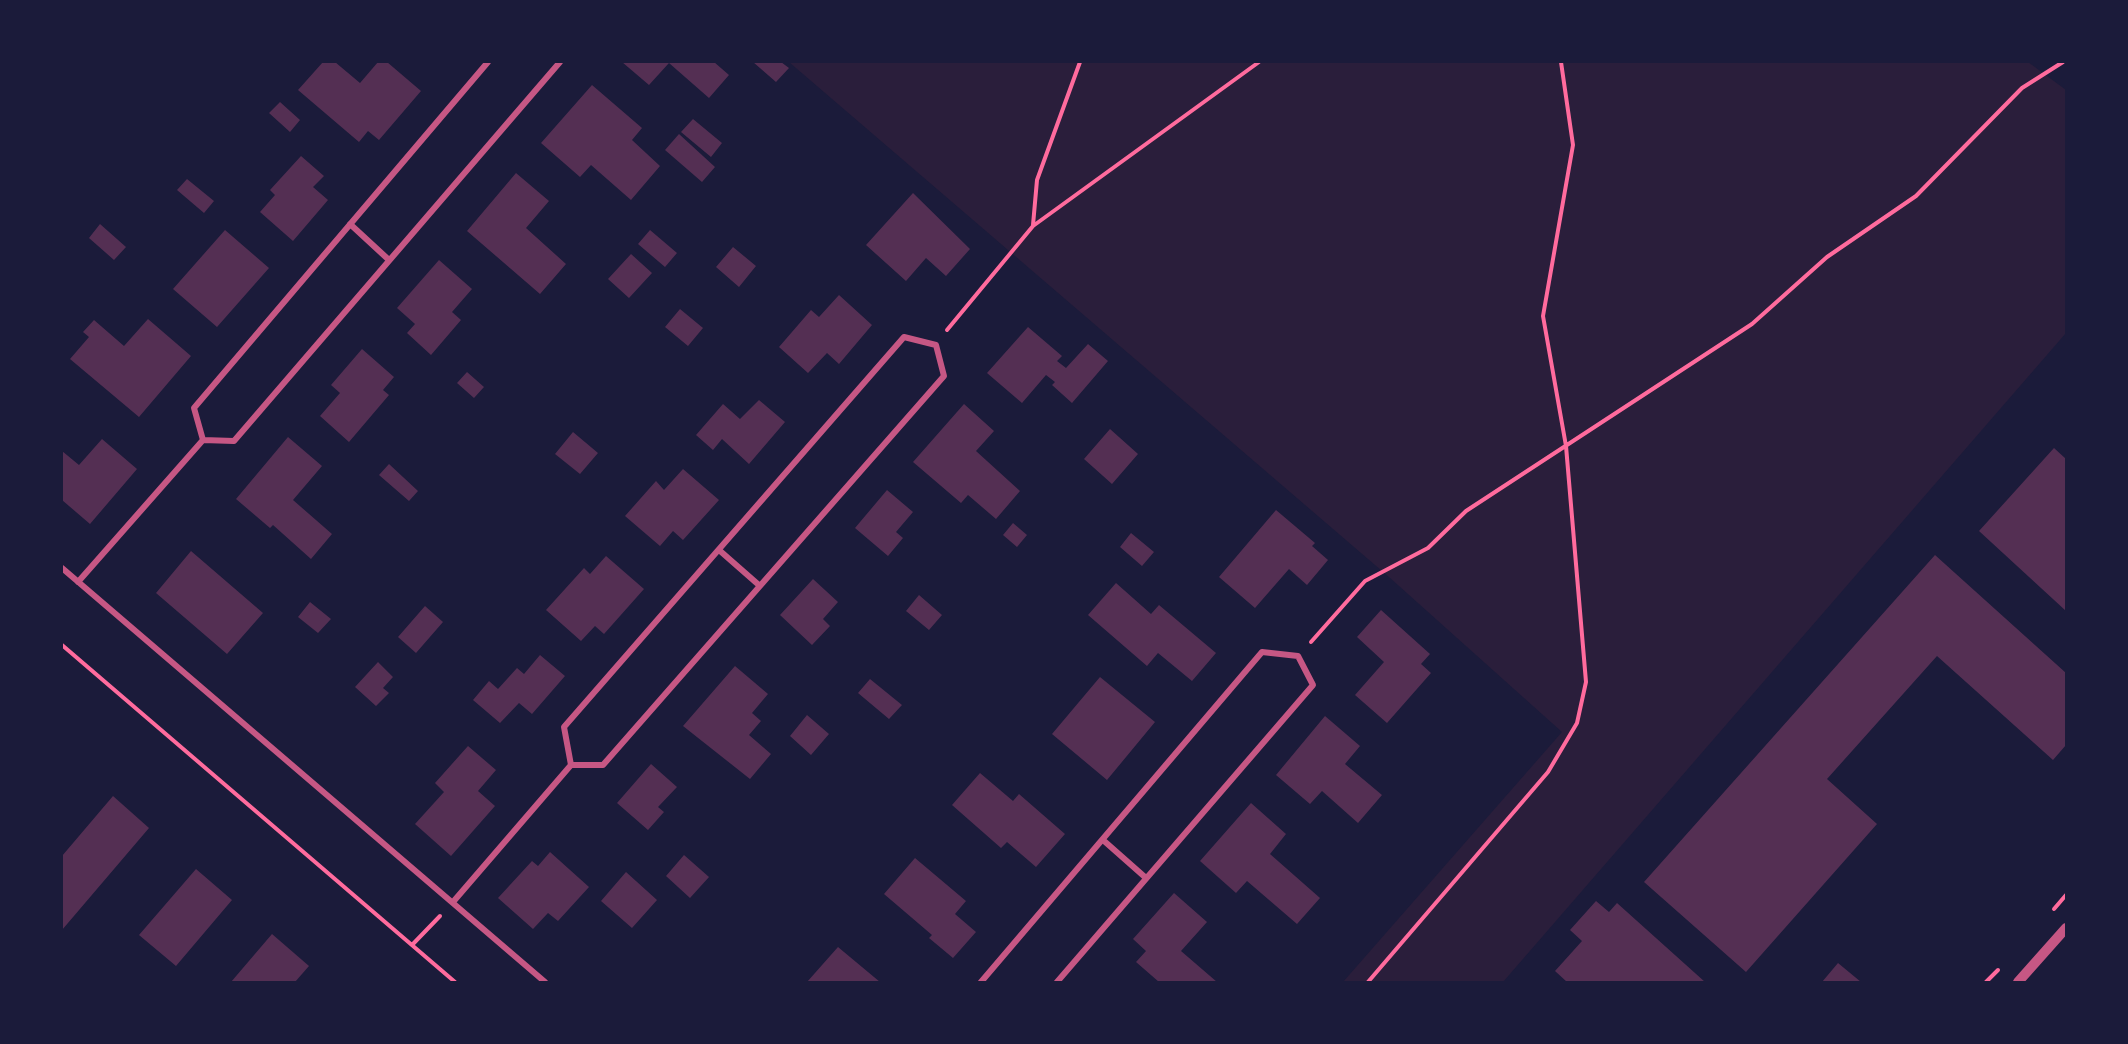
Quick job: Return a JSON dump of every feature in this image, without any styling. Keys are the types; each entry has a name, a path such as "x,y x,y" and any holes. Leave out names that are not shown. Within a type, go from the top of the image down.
{"street":[{"path":"203,440 194,408 488,62"},
{"path":"203,440 234,441 560,62"},
{"path":"350,224 389,260"},
{"path":"453,902 571,765 603,765 944,376 936,345 904,337 564,728 571,765"},
{"path":"78,582 203,440"},
{"path":"719,550 760,586"},
{"path":"62,568 546,982"},
{"path":"981,982 1262,652 1298,656 1312,685 1057,982"},
{"path":"1102,840 1146,878"},
{"path":"2018,982 2067,928"}],"path":[{"path":"1033,226 1037,180 1080,62"},
{"path":"936,345 1033,226 1259,62"},
{"path":"1368,982 1548,772 1578,723 1586,682 1566,446 1543,316 1573,145 1561,62"},
{"path":"1298,656 1365,581 1428,548 1466,511 1752,324 1827,257 1916,196 2022,88 2063,62"},
{"path":"62,645 455,982"},
{"path":"412,945 453,902"}],"shaded area":[{"path":"789,62 2028,62 2066,90 2066,333 1503,982 1343,982 1562,732 1389,577"}],"building":[{"path":"323,62 335,62 360,83 378,62 387,62 421,91 379,140 368,131 359,142 298,90"},
{"path":"622,62 714,62 729,75 709,98 669,63 649,85"},
{"path":"753,62 781,62 789,68 776,82"},
{"path":"592,85 642,128 632,140 660,166 631,200 591,165 580,177 541,143"},
{"path":"280,102 300,120 290,132 269,113"},
{"path":"693,119 722,143 711,157 681,132"},
{"path":"679,134 715,167 702,182 665,150"},
{"path":"301,156 324,176 313,187 328,200 293,241 260,212 275,195 270,190"},
{"path":"516,173 549,201 526,228 566,264 540,294 467,231"},
{"path":"187,179 214,201 204,213 177,190"},
{"path":"913,193 970,249 946,276 926,258 906,281 866,245"},
{"path":"100,224 126,247 114,260 89,238"},
{"path":"225,230 269,268 217,327 173,289"},
{"path":"650,230 677,253 665,267 638,244"},
{"path":"733,247 756,266 739,287 716,267"},
{"path":"631,254 652,273 629,298 608,279"},
{"path":"439,260 472,289 452,312 461,320 431,355 407,333 415,324 397,308"},
{"path":"839,295 872,325 839,364 827,353 808,373 779,347 811,310 819,317"},
{"path":"680,309 703,328 688,346 665,327"},
{"path":"148,319 191,356 139,417 70,359 89,337 83,332 94,320 124,346"},
{"path":"1028,327 1062,356 1057,361 1066,368 1088,344 1108,361 1072,403 1052,385 1055,382 1046,375 1022,403 987,373"},
{"path":"362,349 394,377 383,390 389,395 349,442 320,416 340,393 331,385"},
{"path":"467,372 484,387 474,398 457,383"},
{"path":"759,400 785,422 749,464 722,439 713,450 696,435 723,404 740,419"},
{"path":"964,404 994,431 976,451 1020,491 996,519 968,495 961,503 913,462"},
{"path":"1110,429 1138,454 1112,484 1084,459"},
{"path":"573,432 598,453 580,474 555,454"},
{"path":"288,437 322,466 293,500 332,534 311,559 273,525 270,528 236,499"},
{"path":"102,439 137,469 90,524 62,500 62,451 79,465"},
{"path":"2054,448 2066,459 2066,611 1979,531"},
{"path":"389,464 418,491 409,501 379,475"},
{"path":"683,469 719,500 683,540 673,531 660,546 625,516 656,481 664,490"},
{"path":"887,490 913,512 896,532 903,538 888,556 855,528"},
{"path":"1276,510 1315,543 1312,546 1328,560 1307,585 1289,569 1255,608 1219,577"},
{"path":"1013,523 1027,535 1017,547 1003,535"},
{"path":"1131,533 1154,552 1142,566 1120,547"},
{"path":"191,551 263,613 227,654 156,593"},
{"path":"1935,555 2066,673 2066,745 2053,760 1937,656 1827,779 1877,824 1746,972 1644,882"},
{"path":"606,556 644,589 604,634 595,626 581,641 546,610 584,568 590,574"},
{"path":"813,579 838,602 823,619 830,626 812,645 780,615"},
{"path":"1116,583 1151,614 1159,605 1216,653 1192,681 1158,653 1147,666 1088,615"},
{"path":"919,595 942,615 929,630 906,611"},
{"path":"310,602 331,619 318,633 298,617"},
{"path":"425,606 443,622 416,653 398,637"},
{"path":"1381,610 1430,654 1421,664 1431,673 1387,723 1355,695 1384,662 1357,637"},
{"path":"540,655 565,676 532,714 519,703 500,723 473,700 489,681 498,689 517,668 524,674"},
{"path":"378,662 393,677 383,688 389,693 376,706 355,687"},
{"path":"735,666 768,694 752,713 761,721 749,735 771,754 750,779 683,726"},
{"path":"1100,677 1155,722 1107,780 1052,734"},
{"path":"870,679 902,705 889,719 858,693"},
{"path":"807,715 829,734 811,755 790,736"},
{"path":"1325,716 1360,746 1345,764 1382,795 1358,823 1322,791 1310,804 1276,775"},
{"path":"468,746 496,770 478,791 495,806 451,856 415,824 444,792 435,783"},
{"path":"651,764 677,787 658,807 664,812 648,830 617,803"},
{"path":"980,773 1013,801 1019,794 1065,834 1036,867 1007,842 1001,848 952,805"},
{"path":"113,796 149,828 62,930 62,856"},
{"path":"1251,803 1286,834 1270,854 1320,898 1297,924 1247,881 1236,893 1200,861"},
{"path":"550,852 589,887 558,921 548,913 533,929 498,898 532,861 538,866"},
{"path":"684,855 709,877 690,898 666,876"},
{"path":"915,858 966,901 955,914 976,932 953,958 929,938 932,935 884,894"},
{"path":"196,869 232,900 176,966 139,935"},
{"path":"626,872 657,900 632,928 601,901"},
{"path":"1174,893 1207,922 1181,951 1217,982 1159,982 1136,962 1146,951 1133,939"},
{"path":"1596,901 1609,912 1617,903 1705,982 1567,982 1555,971 1582,941 1570,930"},
{"path":"272,934 309,966 295,982 231,982"},
{"path":"838,947 880,982 807,982"},
{"path":"1838,963 1861,982 1822,982"}]}
